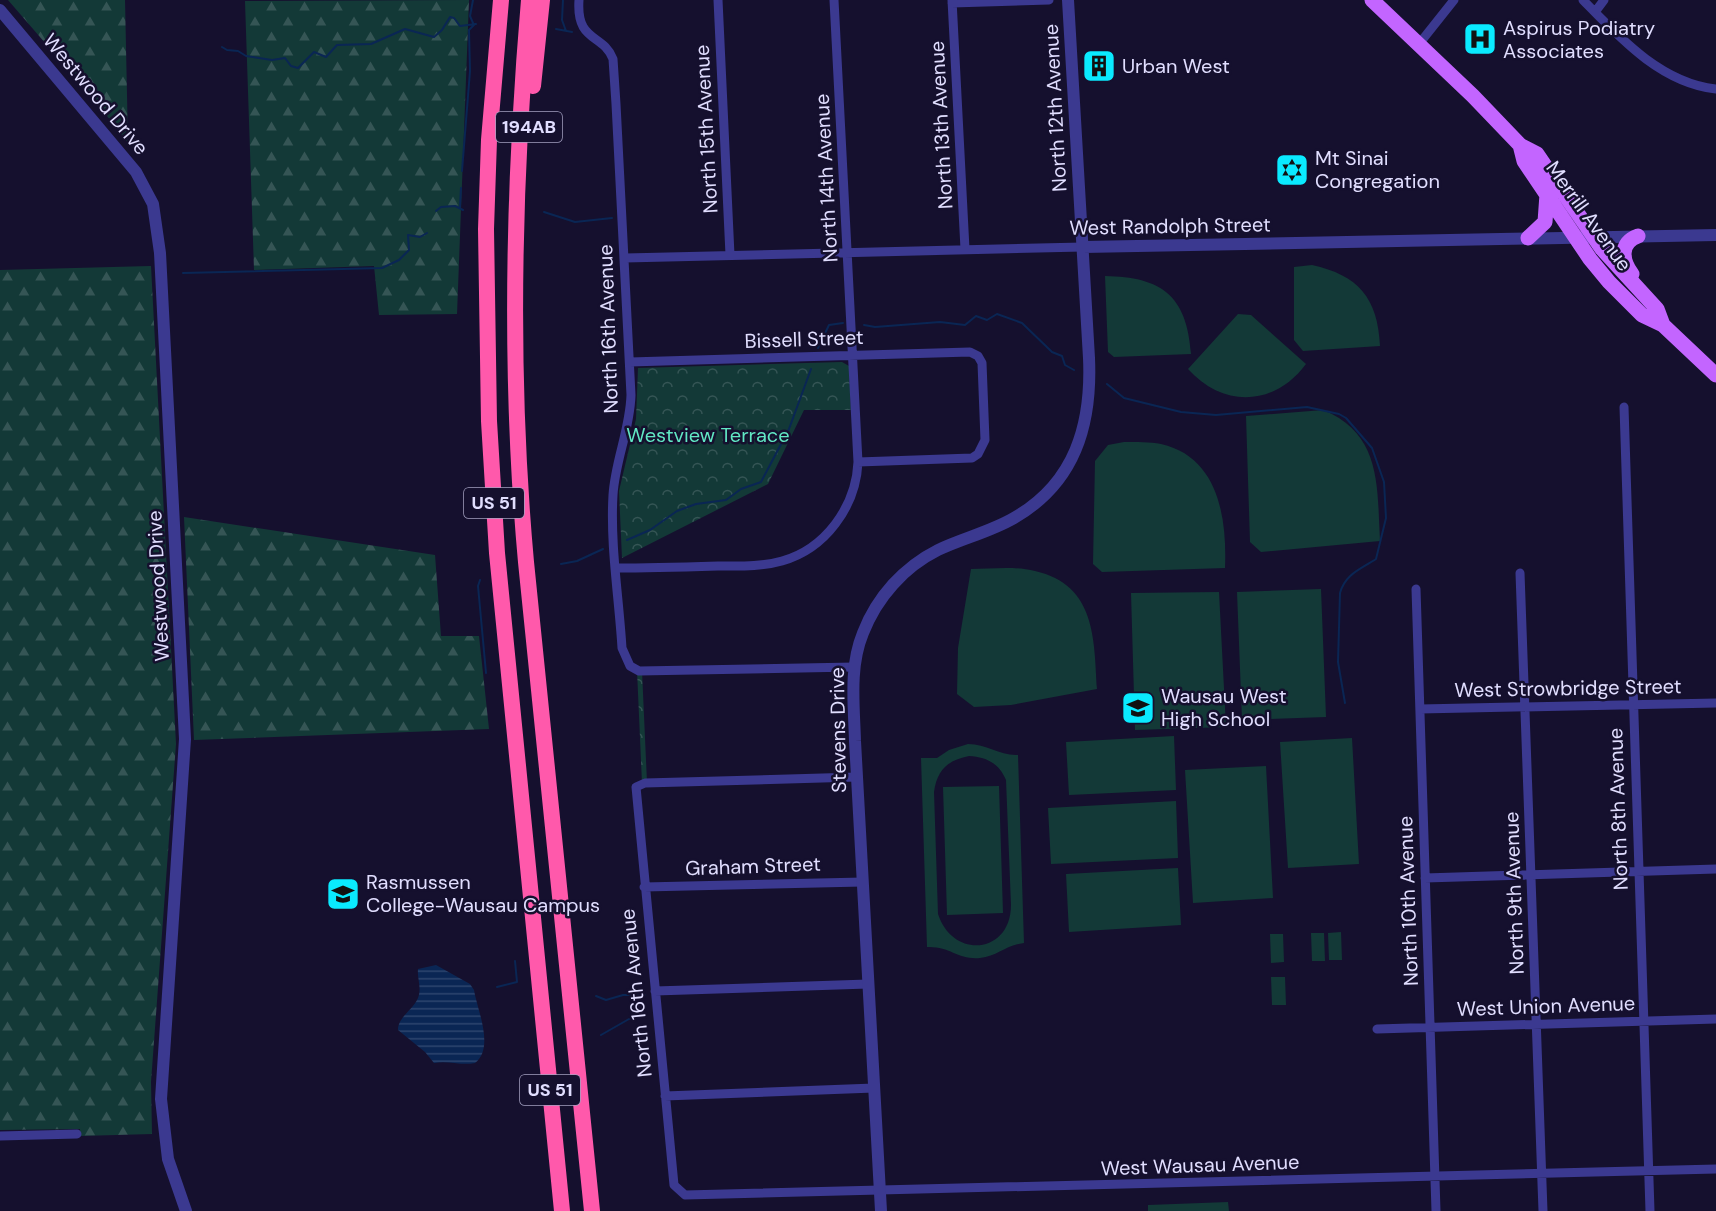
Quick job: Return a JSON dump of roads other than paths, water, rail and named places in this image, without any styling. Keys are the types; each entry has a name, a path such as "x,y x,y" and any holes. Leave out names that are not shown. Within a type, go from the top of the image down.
{"highway":[{"name":"US 51","path":"494,0 486,288 492,486 562,1211"},
{"name":"US 51","path":"489,140 501,0"},
{"name":"US 51","path":"529,0 518,147 516,400 523,526 594,1211"},
{"name":"194AB","path":"516,255 542,0"},
{"path":"555,1211 558,1175"}],"main road":[{"name":"Merrill Avenue","path":"1372,0 1520,145 1533,150 1592,236 1661,315 1664,325"},
{"name":"Merrill Avenue","path":"1520,145 1524,161 1590,259 1642,315 1664,325 1716,375"},
{"path":"1528,238 1545,222 1547,194"},
{"path":"1638,236 1628,242 1624,260 1644,295"}],"street":[{"name":"North 16th Avenue","path":"579,0 579,17 584,31 610,53 613,59 630,362 629,420 615,478 613,497 622,648 630,666 639,671 854,667"},
{"name":"North 15th Avenue","path":"718,0 730,255"},
{"name":"North 14th Avenue","path":"617,568 758,566 795,557 819,541 839,520 855,487 858,462 849,251 834,0"},
{"path":"952,1 1049,0"},
{"name":"North 12th Avenue","path":"1068,0 1089,358"},
{"path":"1419,44 1454,0"},
{"path":"1583,0 1630,45 1668,74 1701,87 1716,89"},
{"path":"1595,12 1604,0"},
{"name":"North 13th Avenue","path":"952,1 965,249"},
{"name":"Westwood Drive","path":"0,10 136,172 153,204 156,223 162,276 185,739 161,1099 168,1159 186,1211"},
{"name":"West Randolph Street","path":"625,258 849,251 1716,235"},
{"name":"Bissell Street","path":"630,362 970,352 978,356 982,363 985,440 978,454 966,459 858,462"},
{"name":"Stevens Drive","path":"881,1211 857,777 854,667 862,633 871,614 888,590 908,570 939,549 1013,519 1033,506 1055,484 1077,449 1085,429 1090,395 1089,358"},
{"name":"North 8th Avenue","path":"1624,407 1650,1211"},
{"name":"North 9th Avenue","path":"1521,573 1542,1211"},
{"name":"North 10th Avenue","path":"1416,589 1436,1211"},
{"name":"West Strowbridge Street","path":"1420,709 1716,702"},
{"name":"North 16th Avenue","path":"685,1196 674,1185 634,793 638,784 857,777"},
{"path":"1425,878 1716,869"},
{"name":"Graham Street","path":"644,887 863,882"},
{"path":"655,991 868,984"},
{"name":"West Union Avenue","path":"1377,1029 1716,1019"},
{"path":"665,1096 874,1088"},
{"path":"0,1136 77,1134"},
{"name":"West Wausau Avenue","path":"685,1196 1716,1169"}],"water":[{"path":"436,965 470,984 474,990 484,1038 484,1048 475,1063 434,1063 425,1052 398,1030 400,1021 418,998 420,991 418,969"}],"waterway":[{"path":"473,0 470,16 473,23"},
{"path":"563,0 562,20 566,31"},
{"path":"222,47 238,51 246,56 272,60 285,58 291,66 298,68 314,52 326,57 337,45 371,44 405,29 434,37 442,30 450,17 454,18 460,26 476,24"},
{"path":"462,171 470,71 469,30 475,24"},
{"path":"556,29 572,32"},
{"path":"460,207 461,188"},
{"path":"436,211 441,207 455,206 463,210"},
{"path":"544,212 575,222 612,218"},
{"path":"183,273 382,268 399,260 409,250 408,235 420,237 427,233"},
{"path":"864,325 875,327 940,322 965,325 976,316 987,320 997,314 1022,323 1052,352 1062,356 1065,365 1074,370"},
{"path":"818,348 829,325 843,323"},
{"path":"627,540 650,530 677,511 696,504 726,500 741,489 761,482 789,429 811,369"},
{"path":"1107,384 1124,398 1181,412 1216,415 1307,407 1339,414 1346,418 1372,448 1384,482 1386,518 1376,559 1350,577 1342,586 1340,593 1338,662 1345,703"},
{"path":"561,564 577,561 603,549"},
{"path":"480,580 478,586 486,673"},
{"path":"497,987 517,982 515,961"},
{"path":"596,996 606,1000 623,995 645,995"},
{"path":"601,1035 629,1019 637,1018 640,1012 634,1003 635,996"}],"place":[{"name":"Aspirus Podiatry Associates","path":"1480,39"},
{"name":"Urban West","path":"1099,66"},
{"name":"Mt Sinai Congregation","path":"1292,170"},
{"name":"Wausau West High School","path":"1138,708"},
{"name":"Rasmussen College-Wausau Campus","path":"343,894"}],"park label":[{"name":"Westview Terrace","path":"708,435"}]}
